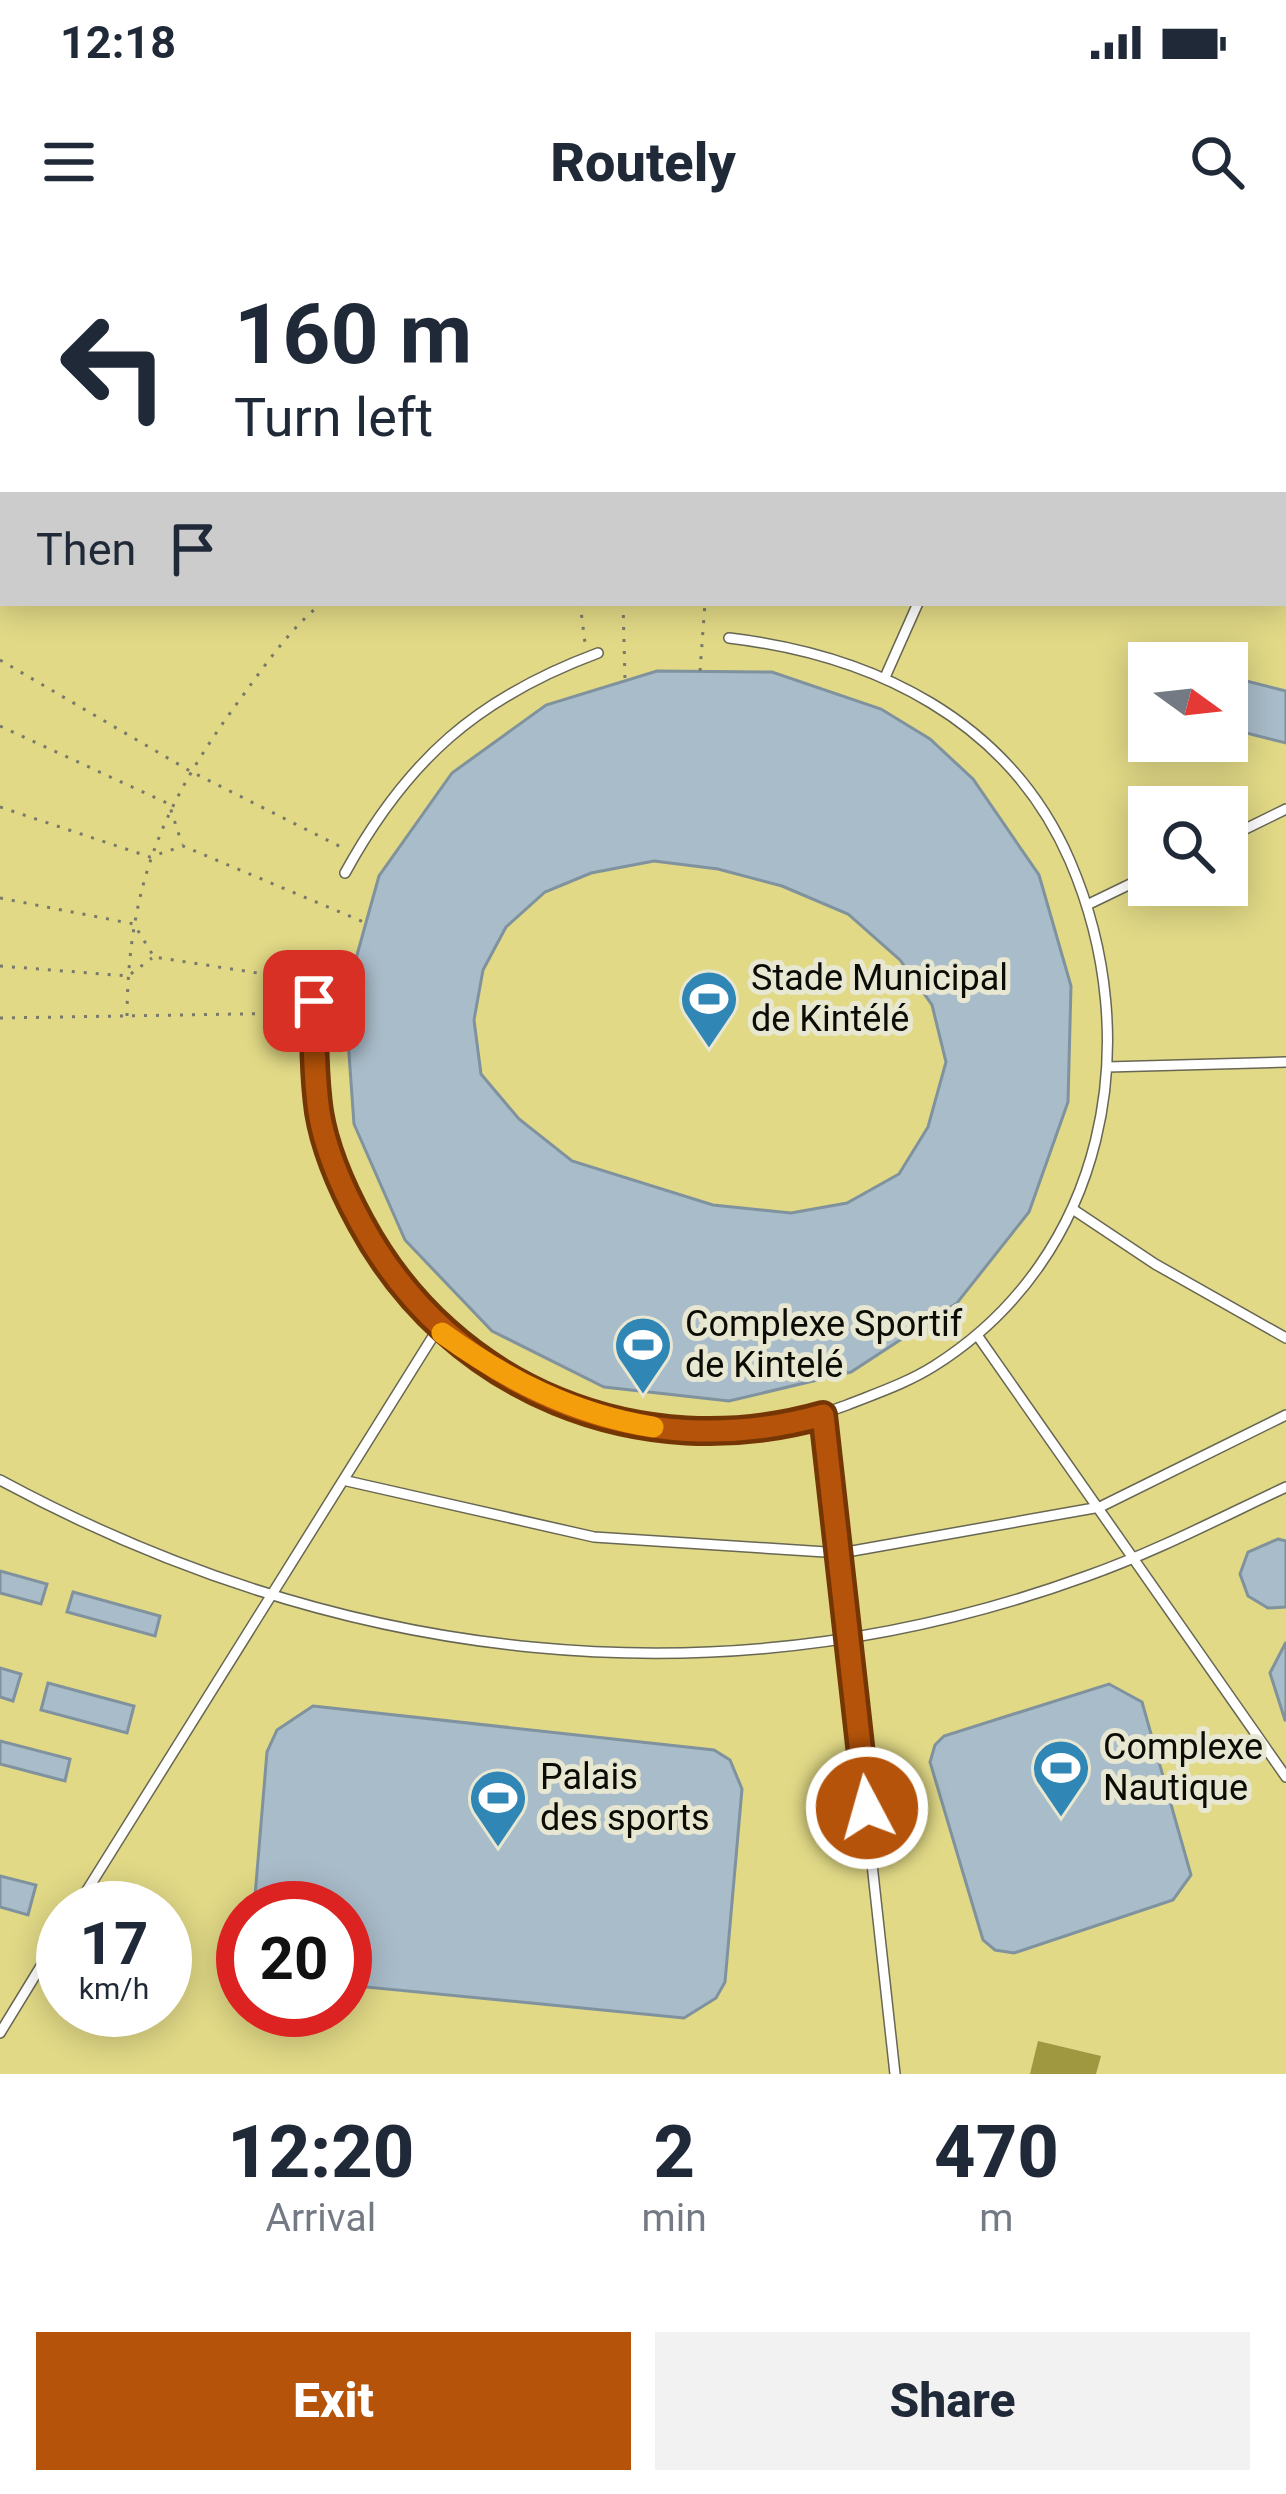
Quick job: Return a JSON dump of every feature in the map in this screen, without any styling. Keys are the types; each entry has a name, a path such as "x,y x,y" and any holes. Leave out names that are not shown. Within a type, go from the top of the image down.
{"lane":[{"path":"886,675 917,606"},
{"path":"314,1007 319,1114 344,1192 372,1244 437,1330 534,1390 619,1421 731,1432 823,1415 896,1387 977,1335 1044,1257 1074,1210 1100,1125 1107,1066 1106,970 1088,904 1064,846 1005,763 939,708 886,675 827,653 729,638"},
{"path":"345,873 383,808 466,719 548,671 592,655"},
{"path":"1248,828 1286,809"},
{"path":"1088,904 1128,885"},
{"path":"1107,1066 1286,1062"},
{"path":"1074,1210 1155,1264 1286,1337"},
{"path":"93,1881 269,1597 347,1481 437,1330"},
{"path":"977,1335 1286,1777"},
{"path":"347,1481 594,1537 841,1553 1100,1507 1286,1414"},
{"path":"823,1415 896,2074"},
{"path":"0,1480 74,1520 269,1597 385,1628 512,1648 709,1654 849,1636 992,1606 1130,1558 1286,1487"},
{"path":"0,2033 36,1974"}],"path":[{"path":"128,1016 134,923 169,804 265,664 319,606"},
{"path":"581,606 592,655"},
{"path":"623,606 625,680"},
{"path":"700,671 705,606"},
{"path":"0,660 190,771 356,854"},
{"path":"0,726 169,804 182,846"},
{"path":"0,807 150,857 182,846 366,923"},
{"path":"0,898 134,923 154,957"},
{"path":"0,966 128,976 154,957 348,987"},
{"path":"0,1018 314,1007"}],"shaded area":[{"name":"Complexe Sportif de Kintelé","path":"0,606 1286,606 1286,2074 0,2074"},
{"path":"1038,2041 1101,2056 1096,2074 1030,2074"}],"building":[{"name":"Stade Municipal de Kintélé","path":"657,671 772,672 881,709 930,739 973,779 1039,875 1071,986 1068,1102 1029,1212 957,1303 851,1372 729,1401 604,1387 492,1331 405,1240 354,1124 345,998 379,876 452,773 546,705","holes":["654,861 718,869 782,886 848,914 900,960 932,1005 946,1062 928,1127 899,1174 847,1203 791,1213 713,1205 572,1161 519,1119 481,1074 474,1020 483,970 506,927 545,892 591,873"]},
{"path":"1248,681 1286,691 1286,743 1248,733"},
{"path":"1278,1539 1286,1541 1286,1607 1268,1608 1248,1596 1240,1574 1248,1552"},
{"path":"0,1571 47,1584 41,1604 0,1593"},
{"path":"73,1592 160,1616 155,1636 67,1612"},
{"path":"1286,1642 1286,1720 1285,1720 1270,1673"},
{"path":"0,1668 21,1674 13,1701 0,1697"},
{"path":"48,1683 134,1706 127,1733 41,1710"},
{"name":"Complexe Nautique","path":"1109,1684 1142,1702 1191,1875 1173,1900 1014,1953 995,1950 983,1940 930,1762 935,1745 944,1736"},
{"name":"Palais des sports","path":"313,1706 714,1750 730,1760 742,1789 725,1982 716,1998 684,2018 372,1988 372,1881 256,1881 267,1752 277,1730"},
{"path":"0,1741 70,1759 65,1781 0,1764"},
{"path":"0,1876 36,1885 28,1915 0,1907"}],"slow traffic":[{"path":"442,1333 487,1365 574,1408 653,1427"}],"place":[{"name":"Stade Municipal de Kintélé","path":"709,1050"},
{"name":"Complexe Sportif de Kintelé","path":"643,1396"},
{"name":"Complexe Nautique","path":"1061,1819"},
{"name":"Palais des sports","path":"498,1849"}],"route":[{"path":"314,1001 319,1114 344,1192 372,1244 437,1330 534,1390 619,1421 731,1432 823,1415 867,1808"}]}
